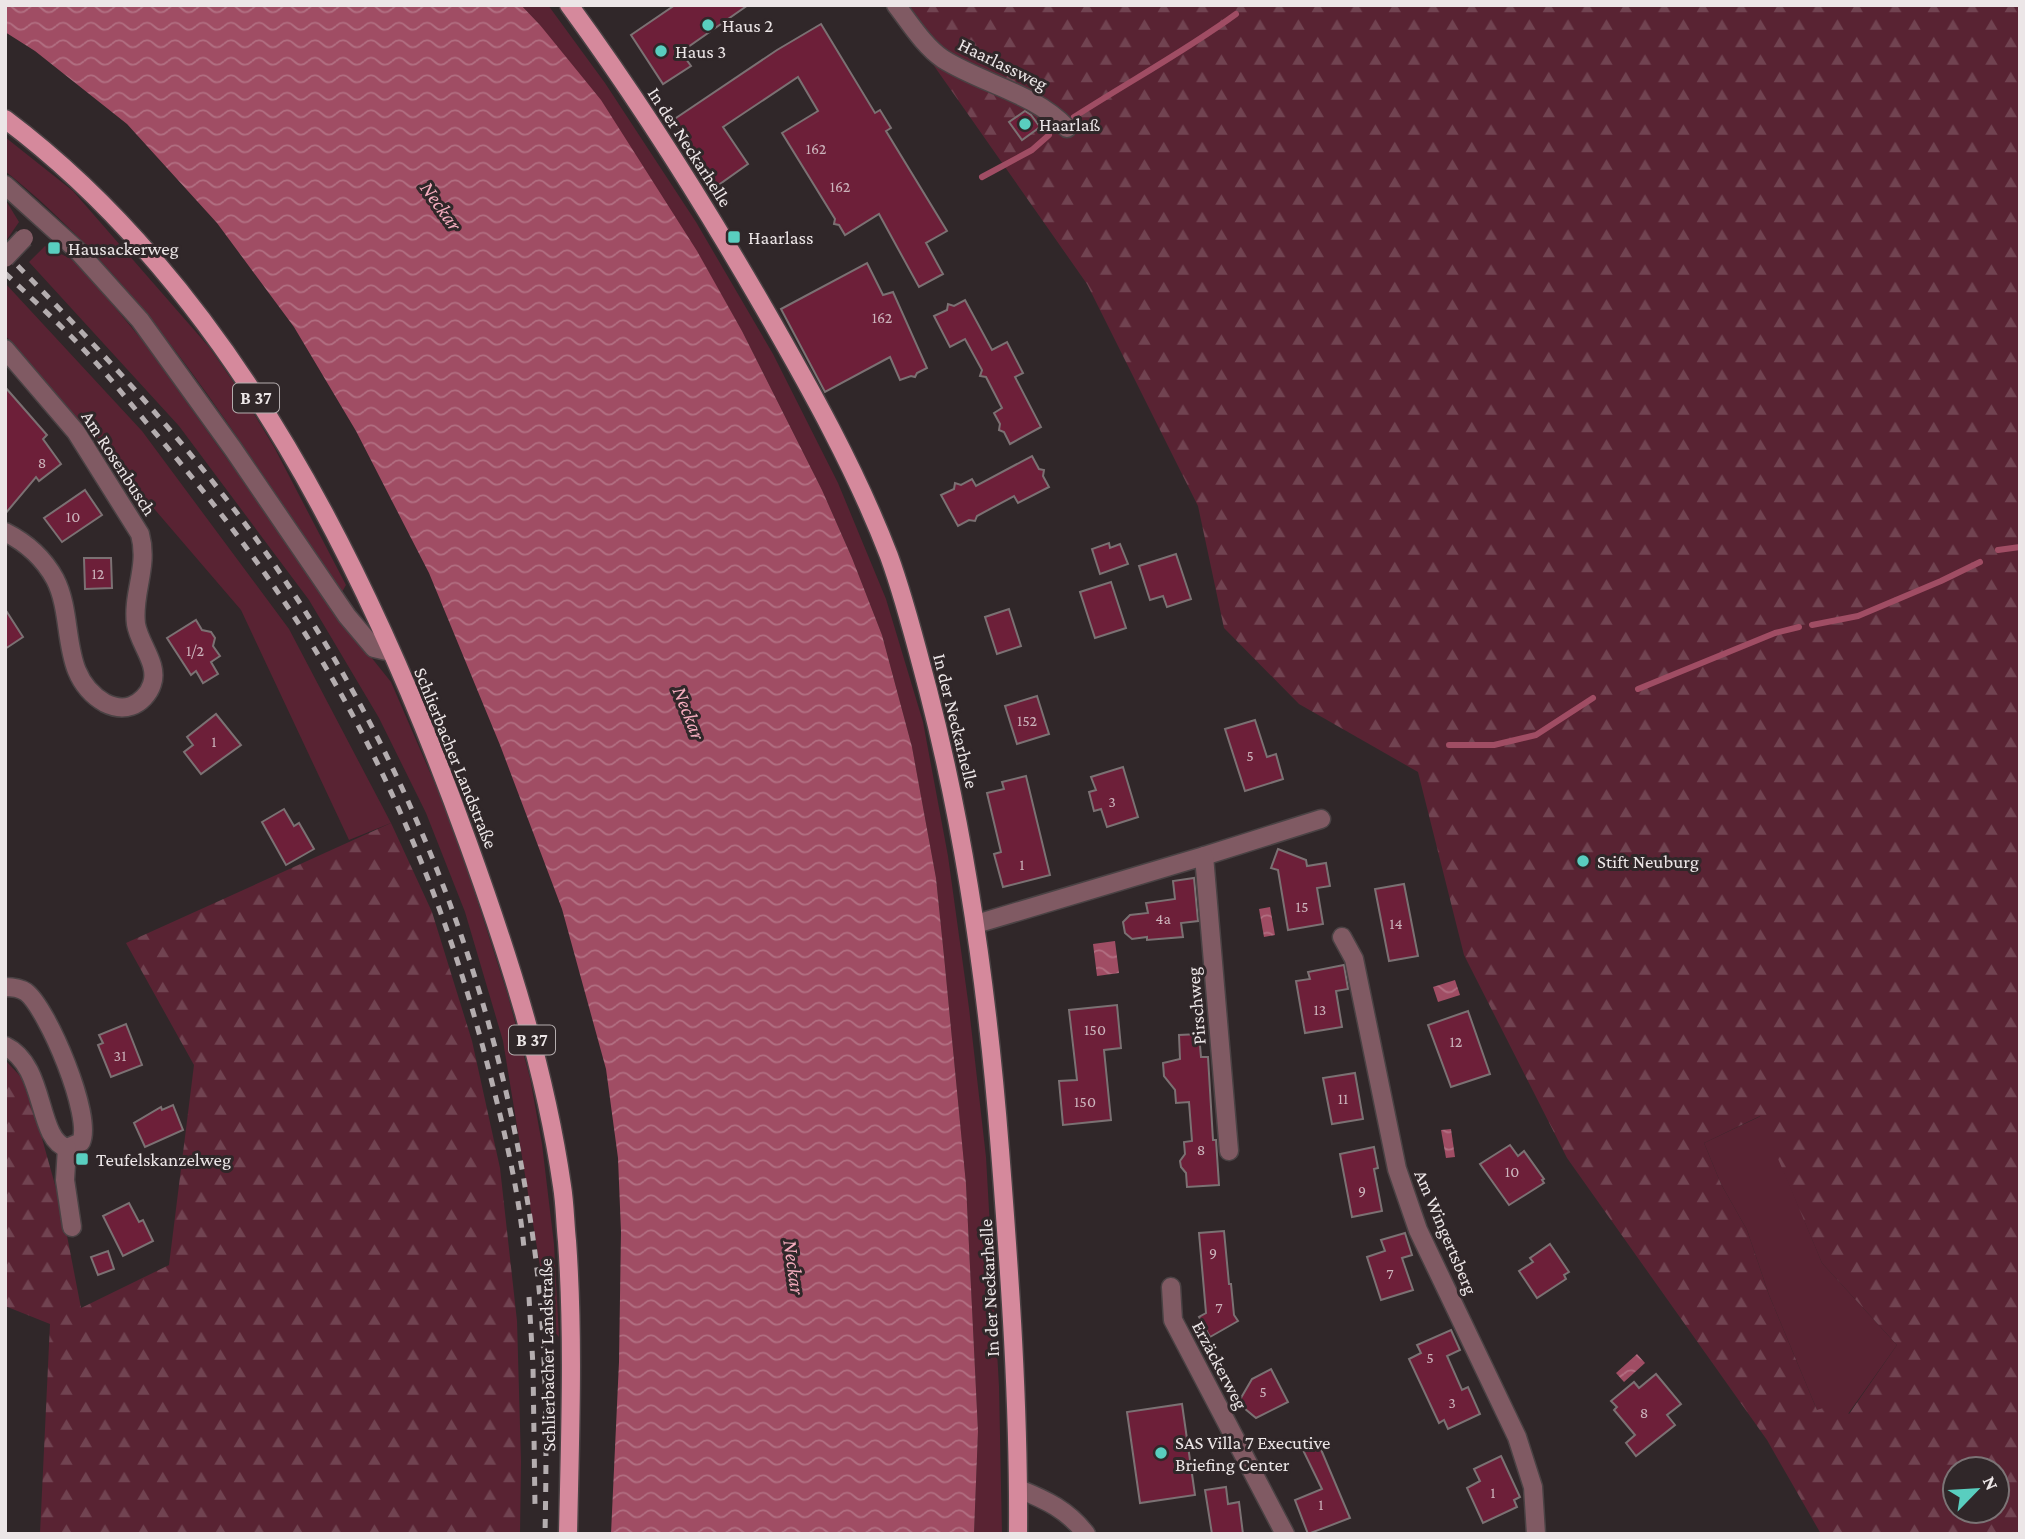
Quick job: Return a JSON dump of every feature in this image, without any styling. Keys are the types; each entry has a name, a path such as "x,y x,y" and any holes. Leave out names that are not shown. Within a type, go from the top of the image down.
{"main road":[{"name":"In der Neckarhelle","path":"569,5 641,109 711,219 789,352 853,473 871,512 905,602 953,793 976,923 994,1066 1006,1217 1019,1489 1018,1534"},
{"name":"Schlierbacher Landstraße","path":"5,119 69,172 108,210 194,308 219,342 261,405 345,554 437,757 498,925 535,1051 563,1186 572,1309 568,1534"}],"street":[{"name":"Haarlassweg","path":"896,5 927,44 942,58 1043,106 1067,128"},
{"path":"5,184 78,250 140,320 347,616 374,648 391,652"},
{"path":"5,258 43,219"},
{"name":"Am Rosenbusch","path":"5,349 76,432 110,482 140,534 144,553 136,607 136,627 154,676 150,691 140,701 129,707 117,708 96,697 86,687 71,656 64,601 55,579 32,549 5,532"},
{"path":"976,923 1321,819"},
{"name":"Pirschweg","path":"1204,856 1228,1151"},
{"name":"Am Wingertsberg","path":"1342,937 1354,959 1390,1143 1408,1203 1428,1251 1517,1437 1532,1487 1536,1534"},
{"path":"5,987 17,988 42,1011 79,1101 85,1127 81,1142 67,1148 52,1138 40,1094 26,1064 5,1046"},
{"path":"67,1148 64,1172 72,1227"},
{"name":"Erzäckerweg","path":"1171,1287 1173,1320 1285,1534"},
{"path":"1019,1489 1063,1510 1086,1534"}],"green space":[{"path":"521,5 548,5 605,83 696,222 773,354 838,483 886,599 923,722 948,856 969,1008 986,1157 999,1386 1002,1534 974,1534 978,1431 966,1184 944,956 936,878 912,747 882,635 822,490 742,331 697,252 540,25"},
{"path":"905,5 2020,5 2020,1534 1821,1534 1767,1440 1567,1158 1464,955 1418,772 1299,704 1224,628 1198,506 1087,284 918,43","holes":["1760,1116 1822,1263 1897,1345 1849,1414 1838,1403 1817,1410 1769,1295 1747,1230 1721,1184 1704,1143"]},
{"path":"5,137 73,191 209,347 274,447 346,585 342,592 228,423 148,316 57,216 5,171"},
{"path":"5,199 19,222 6,241 5,240"},
{"path":"45,246 77,262 142,340 347,627 391,682 454,828 508,996 530,1078 542,1144 554,1244 559,1337 550,1327 503,1041 465,912 426,813 379,718 309,600 179,426 29,262"},
{"path":"5,283 142,431 289,629 391,823 349,840 241,610 5,335"},
{"path":"391,823 432,912 472,1041 500,1168 517,1321 520,1534 40,1534 50,1324 5,1306 5,1060 21,1077 38,1124 62,1210 81,1308 169,1265 194,1065 126,943"},
{"path":"1761,1116 1822,1263 1897,1345 1848,1414 1817,1410 1769,1295 1747,1230 1721,1184 1704,1143"}],"water":[{"name":"Neckar","path":"5,5 521,5 601,100 697,251 742,331 822,490 852,558 882,635 912,747 936,878 966,1184 978,1431 974,1534 611,1534 619,1362 621,1232 618,1158 606,1069 562,909 500,745 429,573 356,431 294,327 217,223 127,124 35,51 5,32"},
{"path":"1270,907 1275,935 1264,937 1259,909"},
{"path":"1115,941 1119,973 1097,976 1093,944"},
{"path":"1455,980 1460,995 1438,1002 1433,987"},
{"path":"1451,1129 1455,1157 1446,1158 1441,1130"},
{"path":"1637,1354 1645,1363 1624,1382 1616,1373"}],"building":[{"path":"675,5 748,5 681,52 691,66 663,84 631,35"},
{"path":"821,24 875,113 880,110 891,128 886,131 947,231 926,243 943,274 919,287 879,214 845,235 839,225 834,224 835,219 782,133 818,111 798,77 723,127 748,164 717,186 673,120 777,50"},
{"name":"Haarlaß","path":"1025,111 1040,127 1022,140 1009,122"},
{"path":"867,263 883,295 893,292 927,368 915,377 900,380 890,357 825,392 781,309"},
{"path":"965,300 992,350 1007,342 1023,373 1015,377 1041,427 1010,444 1004,432 999,430 1000,424 994,413 1002,408 986,377 980,376 982,370 965,339 950,347 934,316 947,310 948,304 954,306"},
{"path":"5,387 47,435 43,439 61,464 39,481 36,477 5,514"},
{"path":"1032,456 1039,469 1044,470 1043,476 1049,487 1018,503 1014,496 977,516 975,521 969,520 958,526 941,495 954,489 955,483 961,485 972,479 976,486"},
{"path":"85,490 102,515 62,542 44,518"},
{"path":"1109,543 1110,548 1120,544 1128,564 1100,574 1092,549"},
{"path":"1176,554 1191,599 1167,607 1163,596 1150,600 1139,566"},
{"path":"84,558 111,558 112,588 85,589"},
{"path":"1111,582 1126,628 1095,638 1080,592"},
{"path":"5,609 23,637 5,649"},
{"path":"1009,609 1021,646 997,654 985,617"},
{"path":"196,620 202,630 211,632 215,638 213,646 220,656 211,662 218,674 203,683 196,671 191,675 167,638"},
{"path":"1037,696 1049,734 1017,744 1005,706"},
{"path":"216,714 241,745 201,774 184,752 193,745 187,737"},
{"path":"1255,720 1267,757 1276,754 1283,779 1245,791 1225,729"},
{"path":"1123,767 1138,817 1107,827 1101,809 1094,811 1089,792 1096,790 1091,777"},
{"path":"1026,776 1050,875 1003,887 994,854 1001,852 987,793 1004,789 1002,782"},
{"path":"284,809 294,826 299,823 314,849 286,865 262,822"},
{"path":"1278,849 1306,860 1307,866 1326,863 1330,886 1317,888 1323,924 1288,930 1278,870 1271,868"},
{"path":"1194,878 1198,921 1181,923 1183,937 1132,939 1125,933 1123,922 1130,915 1148,913 1146,903 1175,899 1173,881"},
{"path":"1404,884 1418,956 1389,961 1375,889"},
{"path":"1344,965 1348,989 1336,991 1342,1027 1305,1033 1296,981 1310,979 1308,972"},
{"path":"1117,1005 1121,1048 1104,1050 1111,1120 1063,1125 1059,1081 1077,1080 1069,1010"},
{"path":"1468,1011 1490,1074 1451,1087 1428,1025"},
{"path":"126,1024 142,1065 111,1077 98,1045 103,1043 99,1035"},
{"path":"1199,1034 1201,1057 1208,1057 1213,1140 1216,1140 1219,1185 1187,1187 1186,1173 1180,1161 1185,1154 1184,1142 1192,1141 1189,1102 1176,1103 1175,1090 1164,1076 1163,1063 1180,1059 1179,1035"},
{"path":"1355,1073 1363,1119 1332,1124 1323,1078"},
{"path":"173,1105 183,1130 145,1147 134,1123 161,1107 162,1110"},
{"path":"1510,1145 1518,1156 1524,1151 1544,1179 1544,1183 1509,1205 1480,1164"},
{"path":"1374,1147 1378,1168 1374,1169 1382,1211 1352,1217 1340,1154"},
{"path":"129,1203 139,1222 143,1220 153,1241 123,1256 103,1216"},
{"path":"1224,1231 1229,1284 1234,1315 1238,1321 1210,1337 1199,1317 1206,1313 1199,1233"},
{"path":"1405,1233 1412,1255 1402,1258 1413,1290 1381,1300 1367,1257 1385,1251 1381,1240"},
{"path":"1550,1244 1569,1272 1564,1275 1566,1279 1537,1298 1519,1271 1533,1262 1530,1258"},
{"path":"108,1251 114,1269 98,1275 91,1257"},
{"path":"1451,1330 1460,1350 1447,1356 1462,1390 1468,1387 1480,1414 1448,1429 1444,1420 1439,1423 1409,1359 1421,1353 1417,1345"},
{"path":"1271,1369 1288,1402 1256,1418 1238,1403 1252,1379"},
{"path":"1656,1374 1681,1404 1667,1415 1675,1425 1636,1456 1626,1443 1635,1435 1614,1410 1617,1407 1611,1401 1634,1382 1639,1388"},
{"name":"SAS Villa 7 Executive Briefing Center","path":"1182,1404 1195,1495 1140,1503 1127,1412"},
{"path":"1317,1440 1350,1518 1308,1534 1295,1500 1322,1489 1302,1448"},
{"path":"1501,1456 1520,1497 1514,1500 1517,1507 1483,1523 1467,1488 1480,1481 1474,1469"},
{"path":"1226,1487 1228,1504 1239,1502 1243,1534 1212,1534 1205,1490"}],"waterway":[{"path":"1074,117 1236,14"},
{"path":"982,177 1032,150 1049,135"},
{"path":"1998,550 2020,547"},
{"path":"1812,625 1858,616 1980,562"},
{"path":"1638,689 1775,633 1799,627"},
{"path":"1449,745 1494,745 1536,735 1593,698"}],"railway":[{"path":"5,253 156,413 259,543 336,662 378,739 416,818 448,899 476,982 500,1066 519,1151 541,1312 546,1423 545,1534"},
{"path":"5,273 94,360 234,531 314,648 369,746 436,900 471,1005 514,1177 524,1248"},
{"path":"529,1297 535,1507"}],"place":[{"name":"Haus 2","path":"708,25"},
{"name":"Haus 3","path":"661,51"},
{"name":"Haarlaß","path":"1025,124"},
{"name":"Haarlass","path":"734,237"},
{"name":"Hausackerweg","path":"54,248"},
{"name":"Stift Neuburg","path":"1583,861"},
{"name":"Teufelskanzelweg","path":"82,1159"},
{"name":"SAS Villa 7 Executive Briefing Center","path":"1161,1453"}]}
